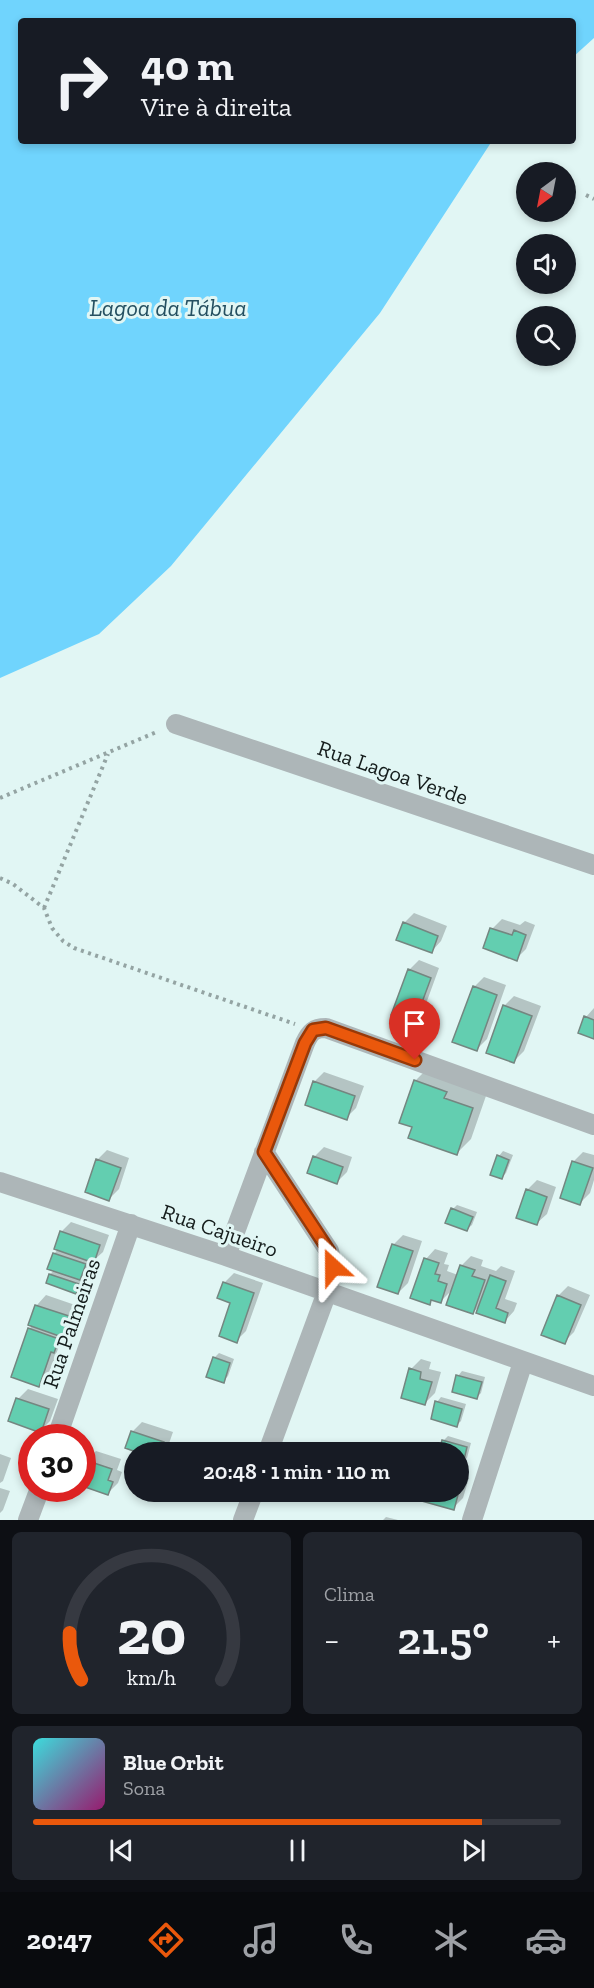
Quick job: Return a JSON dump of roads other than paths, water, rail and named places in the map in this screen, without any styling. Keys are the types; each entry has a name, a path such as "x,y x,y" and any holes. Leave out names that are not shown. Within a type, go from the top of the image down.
{"street":[{"name":"Rua Lagoa Verde","path":"176,724 594,865"},
{"path":"226,1256 305,1043 313,1030 326,1028 594,1125"},
{"path":"264,1152 329,1251 333,1267 327,1292 272,1442"},
{"name":"Rua Cajueiro","path":"0,1182 226,1256 594,1386"},
{"name":"Rua Palmeiras","path":"62,1424 131,1224"},
{"path":"472,1520 523,1362"},
{"path":"28,1520 34,1502"},
{"path":"243,1520 250,1502"}],"water":[{"name":"Lagoa da Tábua","path":"0,0 594,0 594,38 576,54 576,18 18,18 18,144 490,144 380,313 171,566 99,634 0,678"}]}
